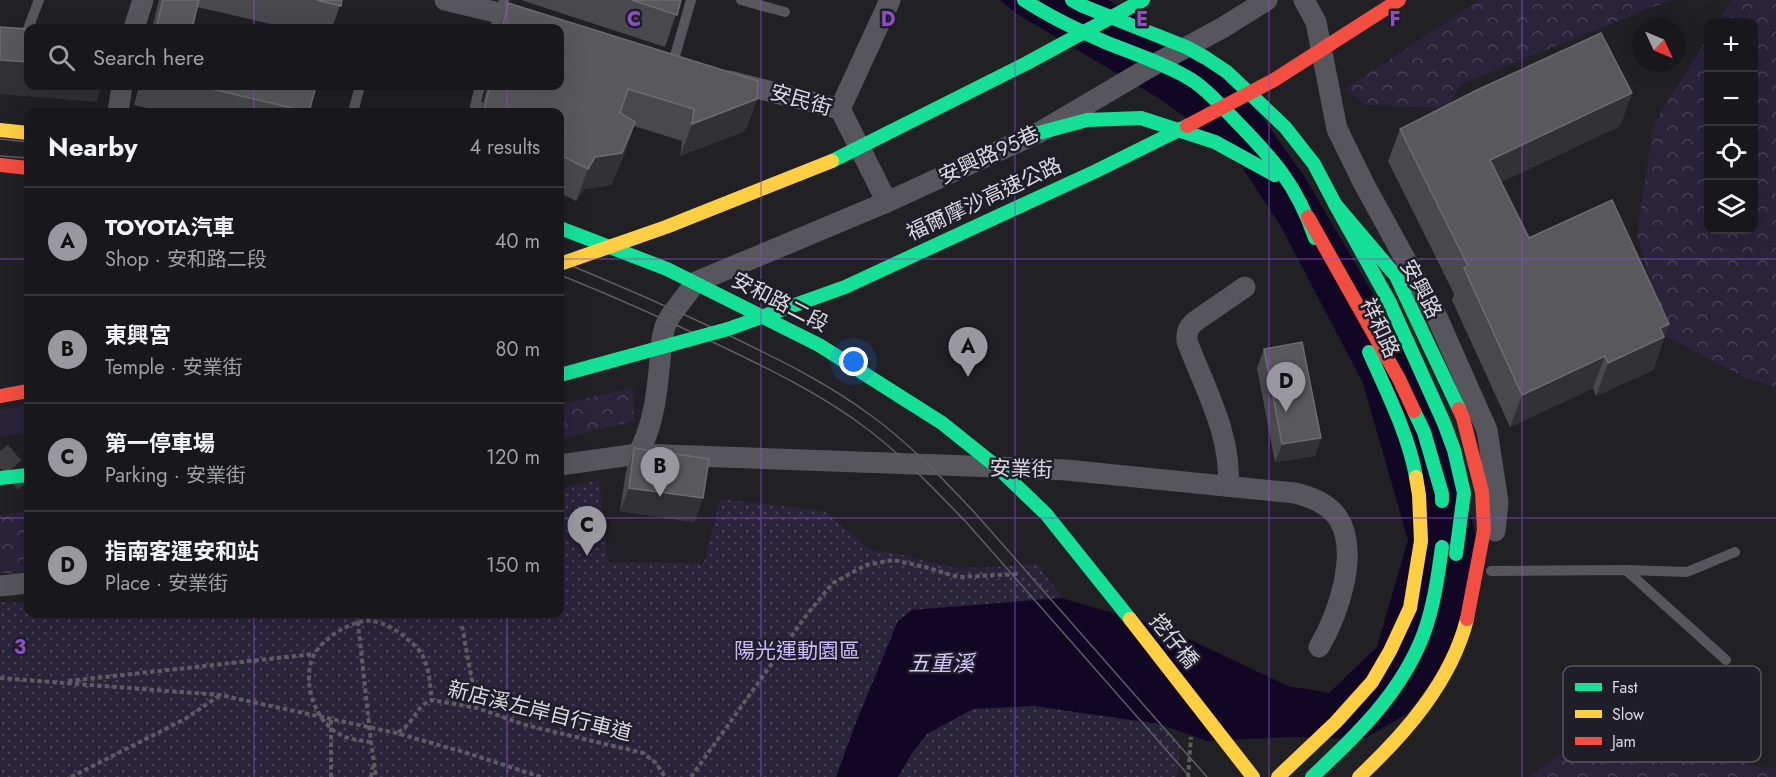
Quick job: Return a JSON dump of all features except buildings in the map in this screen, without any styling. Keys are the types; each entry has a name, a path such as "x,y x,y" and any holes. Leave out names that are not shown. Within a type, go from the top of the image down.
{"main road":[{"name":"祥和路","path":"1024,0 1069,27 1188,78 1207,92 1261,147 1290,183 1308,217 1326,267 1385,387 1413,459 1419,495 1422,541 1410,608 1390,651 1372,682 1316,743 1278,777"},
{"name":"祥和路","path":"1072,0 1186,47 1206,58 1227,72 1285,127 1314,164 1335,204 1396,276 1463,417 1482,492 1483,573 1469,610 1462,638 1437,688 1417,716 1383,755 1359,777"},
{"path":"1134,0 1153,12"},
{"path":"564,263 666,227 844,156 1027,63 1143,0"},
{"name":"福爾摩沙高速公路","path":"564,374 728,329 845,287 1096,171 1187,126 1274,80 1399,0"},
{"path":"1169,25 1186,47"},
{"path":"1035,134 1087,120 1142,118 1215,142 1290,183"},
{"path":"0,130 24,133"},
{"path":"0,165 24,168"},
{"path":"1335,204 1389,301 1451,441 1464,494 1455,559"},
{"path":"1308,217 1399,379 1424,432 1442,494 1442,515"},
{"name":"安和路二段","path":"564,230 696,282 819,345 942,423 997,467 1039,507 1069,543"},
{"path":"0,396 24,393"},
{"path":"0,478 24,475"},
{"path":"1312,777 1372,719 1410,661 1424,633 1436,590 1442,542"},
{"name":"挖仔橋","path":"1069,543 1204,711 1249,772"},
{"path":"1421,671 1433,647 1446,604"},
{"path":"1316,743 1341,768"},
{"path":"1300,757 1320,777"}],"street":[{"path":"135,24 143,0"},
{"path":"445,0 535,24"},
{"path":"840,109 890,0"},
{"name":"安興路95巷","path":"696,282 887,202 1035,134 1268,0"},
{"name":"安興路","path":"1304,0 1316,22 1337,129 1364,184 1437,317 1486,430 1498,502 1483,573"},
{"name":"安民街","path":"662,62 840,109 887,202"},
{"path":"118,108 121,90"},
{"path":"638,454 646,439 652,419 665,326 696,282"},
{"path":"1228,486 1229,472 1225,446 1207,388 1186,341 1186,333 1190,325 1245,287"},
{"name":"安業街","path":"564,464 638,454 997,467 1066,470 1295,493 1315,498 1330,508 1339,518 1347,548 1342,591 1328,631 1319,647"},
{"path":"0,586 24,583"}],"lane":[{"path":"30,24 39,0"},
{"path":"662,62 691,0"},
{"path":"741,0 785,12"},
{"path":"21,48 24,40"},
{"path":"354,108 359,90"},
{"path":"474,108 479,90"},
{"path":"1483,573 1626,570 1687,572 1736,552"},
{"path":"1626,570 1726,660"}],"path":[{"path":"691,777 808,613 833,583 866,565 893,560 958,577 1019,574"},
{"path":"358,618 376,777"},
{"name":"新店溪左岸自行車道","path":"358,622 370,621 387,626 404,635 419,649 426,664 432,700"},
{"path":"358,622 330,637 314,654 309,688 321,717 340,736 351,740 371,742"},
{"path":"462,626 477,708"},
{"path":"58,682 314,654"},
{"path":"0,678 220,695 369,726 467,753 541,777"},
{"path":"71,777 185,719 220,695"},
{"name":"新店溪左岸自行車道","path":"396,733 405,728 422,706 432,700 477,708 525,725 643,753 656,763 665,777"},
{"path":"331,719 331,777"},
{"path":"1188,777 1192,731"},
{"path":"371,777 374,763"}],"green space":[{"path":"1478,0 1671,0 1461,84 1447,108 1366,105 1345,89"},
{"path":"1732,0 1776,0 1776,387 1746,378 1667,337 1637,236 1653,125 1704,43 1704,234 1758,234 1758,18 1720,18"},
{"path":"633,387 634,421 564,438 564,404"},
{"path":"24,406 24,433 0,436 0,410"},
{"name":"陽光運動園區","path":"599,480 608,562 704,563 720,499 824,511 871,550 895,553 954,568 1037,564 1159,724 1180,747 1177,777 0,777 0,602 24,603 24,618 564,618 564,487"},
{"path":"24,512 24,571 14,574 0,573 0,515"},
{"path":"1563,752 1563,762 1748,762 1750,765 1776,769 1776,777 1528,777"}],"water":[{"name":"五重溪","path":"1000,0 1108,0 1227,68 1304,176 1449,423 1480,555 1463,639 1408,713 1364,739 1290,737 1207,741 1159,724 1034,706 973,709 927,734 912,753 898,777 836,777 898,621 912,610 1061,598 1165,628 1288,686 1329,693 1377,647 1408,540 1363,383 1279,223 1230,149 1160,99 1017,14"}],"tunnel":[{"path":"0,451 24,481"}],"tram line":[{"path":"0,139 24,142"},
{"path":"0,156 24,158"},
{"path":"564,263 685,315 783,362 838,393 887,427 926,462 975,513 1207,777"},
{"path":"564,277 659,317 776,373 831,404 880,439 918,473 966,522 1190,777"}],"traffic: fast":[{"path":"1024,0 1074,28 1166,66 1199,85 1272,159 1300,202 1315,238"},
{"path":"1072,0 1186,47 1206,58 1227,72 1285,127 1314,164 1335,204 1396,276 1459,409"},
{"path":"832,161 1027,63 1143,0"},
{"path":"1035,134 1087,120 1141,118 1215,142 1275,175"},
{"path":"564,374 728,329 845,287 1096,171 1187,126"},
{"path":"1335,204 1389,301 1454,450 1464,493 1456,554"},
{"path":"564,230 667,269 819,345 942,423 997,467 1046,514 1130,619"},
{"path":"1369,352 1403,429 1416,477"},
{"path":"1414,411 1424,432 1442,501"},
{"path":"0,478 24,475"},
{"path":"1312,777 1361,729 1404,674 1424,633 1435,590 1442,547"}],"traffic: slow":[{"path":"0,130 24,133"},
{"path":"564,263 666,227 832,161"},
{"path":"1278,777 1336,722 1372,682 1390,651 1410,608 1421,541 1416,477"},
{"path":"1130,619 1253,777"},
{"path":"1359,777 1393,743 1424,706 1450,664 1467,619"}],"traffic: jam":[{"path":"1187,126 1274,80 1399,0"},
{"path":"0,165 24,168"},
{"path":"1308,217 1399,379 1414,411"},
{"path":"0,396 24,392"},
{"path":"1459,409 1482,492 1484,530 1467,619"}],"place":[{"name":"TOYOTA汽車","path":"968,377"},
{"name":"指南客運安和站","path":"1286,412"},
{"name":"東興宮","path":"660,497"},
{"name":"第一停車場","path":"587,556"}]}
